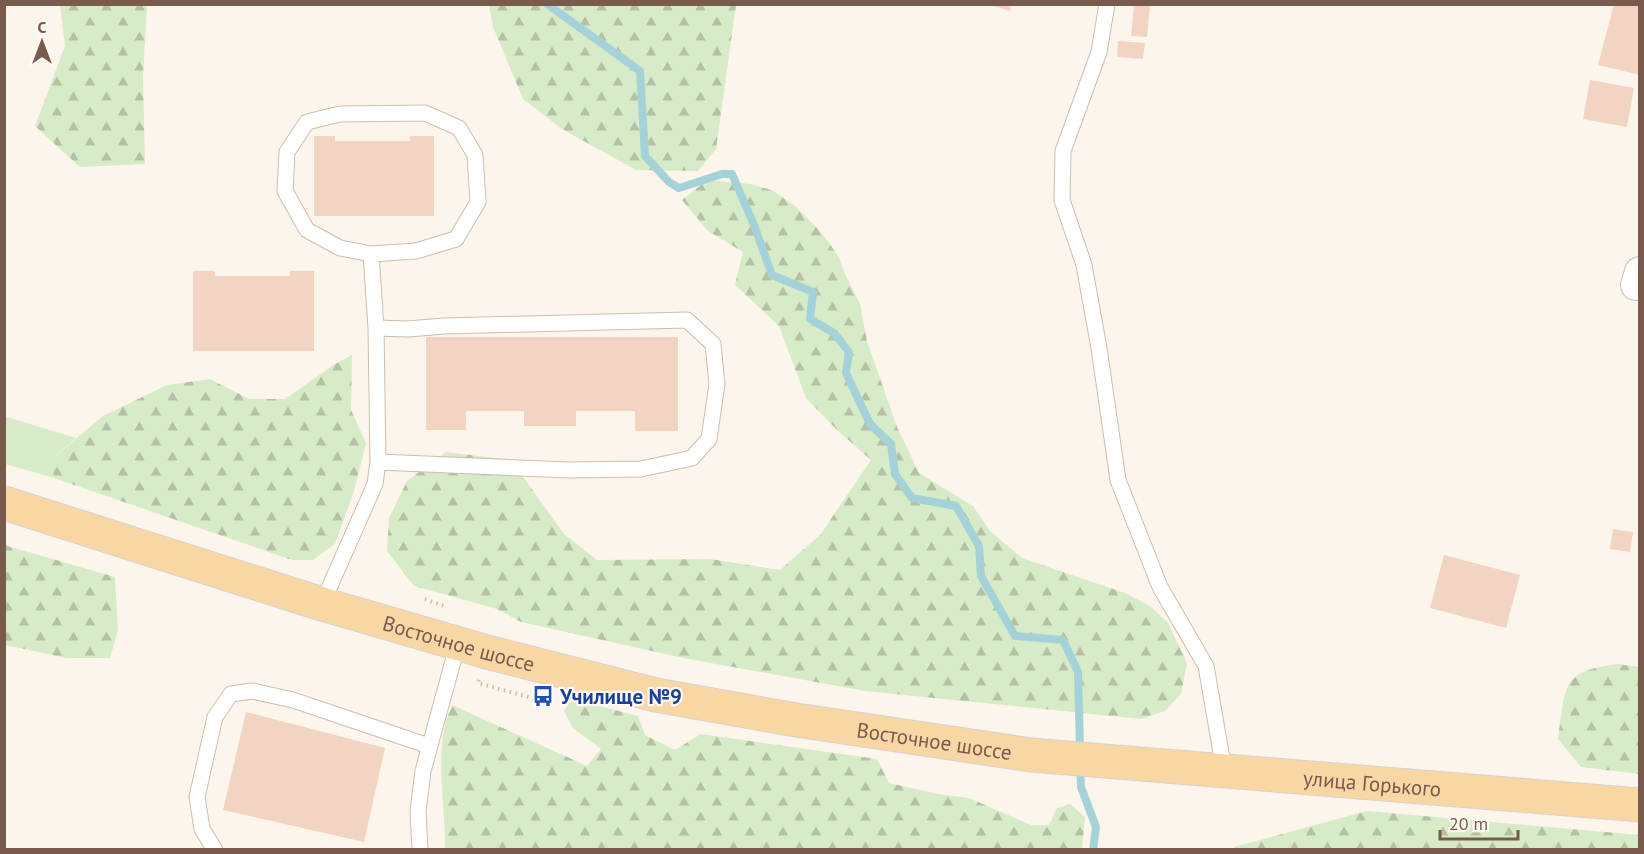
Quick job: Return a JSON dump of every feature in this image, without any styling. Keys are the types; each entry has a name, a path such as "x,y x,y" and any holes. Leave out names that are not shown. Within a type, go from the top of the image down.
{"main road":[{"name":"Восточное шоссе","path":"4,504 322,604 487,652 656,695 796,720 1030,754 1141,763"},
{"name":"улица Горького","path":"1141,763 1640,805"}],"lane":[{"path":"1107,4 1099,52 1063,151 1062,200 1084,265 1099,348 1118,480 1160,587 1206,666 1224,770"},
{"path":"425,112 459,128 475,155 478,202 456,239 416,251 371,254 340,248 307,230 285,191 287,152 307,123 340,114 425,112"},
{"path":"322,604 375,484 378,462 376,328 371,254"},
{"path":"376,328 408,329 444,326 687,320 713,344 717,384 710,439 692,458 641,469 568,470 378,462"},
{"path":"420,849 418,811 423,771 458,643"},
{"path":"215,849 202,829 197,797 214,717 231,694 252,691 293,700 429,746"}],"green space":[{"path":"60,5 147,5 143,76 145,164 80,167 35,126 65,46"},
{"path":"489,5 736,5 716,149 698,171 636,170 562,129 523,99 493,27"},
{"path":"707,180 751,184 774,191 796,207 821,232 839,257 860,304 867,341 897,427 919,473 973,506 990,531 1022,558 1125,593 1150,606 1168,623 1187,663 1181,694 1165,711 1141,719 865,691 683,658 521,622 497,609 414,586 387,551 389,518 407,481 446,452 511,460 564,534 597,560 710,559 780,570 820,535 871,460 806,398 779,326 735,285 743,252 708,231 682,200"},
{"path":"352,355 351,410 366,443 354,491 335,544 313,560 292,560 54,478 51,460 103,416 167,385 210,379 249,399 285,399 335,364"},
{"path":"4,416 76,438 51,460 54,478 5,464"},
{"path":"4,545 115,577 118,630 110,658 66,658 5,645"},
{"path":"1618,664 1639,667 1639,774 1581,767 1558,739 1565,694 1569,684 1585,671"},
{"path":"572,699 638,716 645,735 675,750 701,734 877,759 889,783 969,798 1031,825 1049,825 1057,808 1070,804 1085,817 1082,849 445,849 441,757 446,721 452,705 587,766 601,749 573,728 564,711"},
{"path":"1367,811 1639,835 1639,849 1234,849 1234,847"}],"building":[{"path":"987,4 1011,4 1010,11"},
{"path":"1134,4 1150,4 1147,37 1131,36"},
{"path":"1614,4 1640,4 1640,75 1598,65"},
{"path":"1118,41 1145,43 1143,59 1117,57"},
{"path":"1590,80 1634,88 1627,127 1583,119"},
{"path":"314,136 335,136 335,141 410,141 410,136 434,136 434,216 314,216"},
{"path":"193,271 215,271 215,276 290,276 290,271 314,271 314,351 193,351"},
{"path":"426,337 678,337 678,431 635,431 635,411 576,411 576,426 524,426 524,411 466,411 466,430 426,430"},
{"path":"1613,529 1633,532 1630,552 1610,549"},
{"path":"1444,555 1520,575 1506,628 1430,608"},
{"path":"246,712 385,748 364,842 223,810"}],"waterway":[{"path":"547,4 640,71 645,156 669,182 679,188 722,174 732,174 772,275 813,292 810,319 834,333 849,352 846,373 870,424 891,444 895,474 912,498 956,506 979,546 981,576 1015,636 1063,640 1078,672 1080,750"},
{"path":"1080,765 1081,787 1096,827 1093,850"}],"place":[{"name":"Училище №9","path":"543,696"}]}
